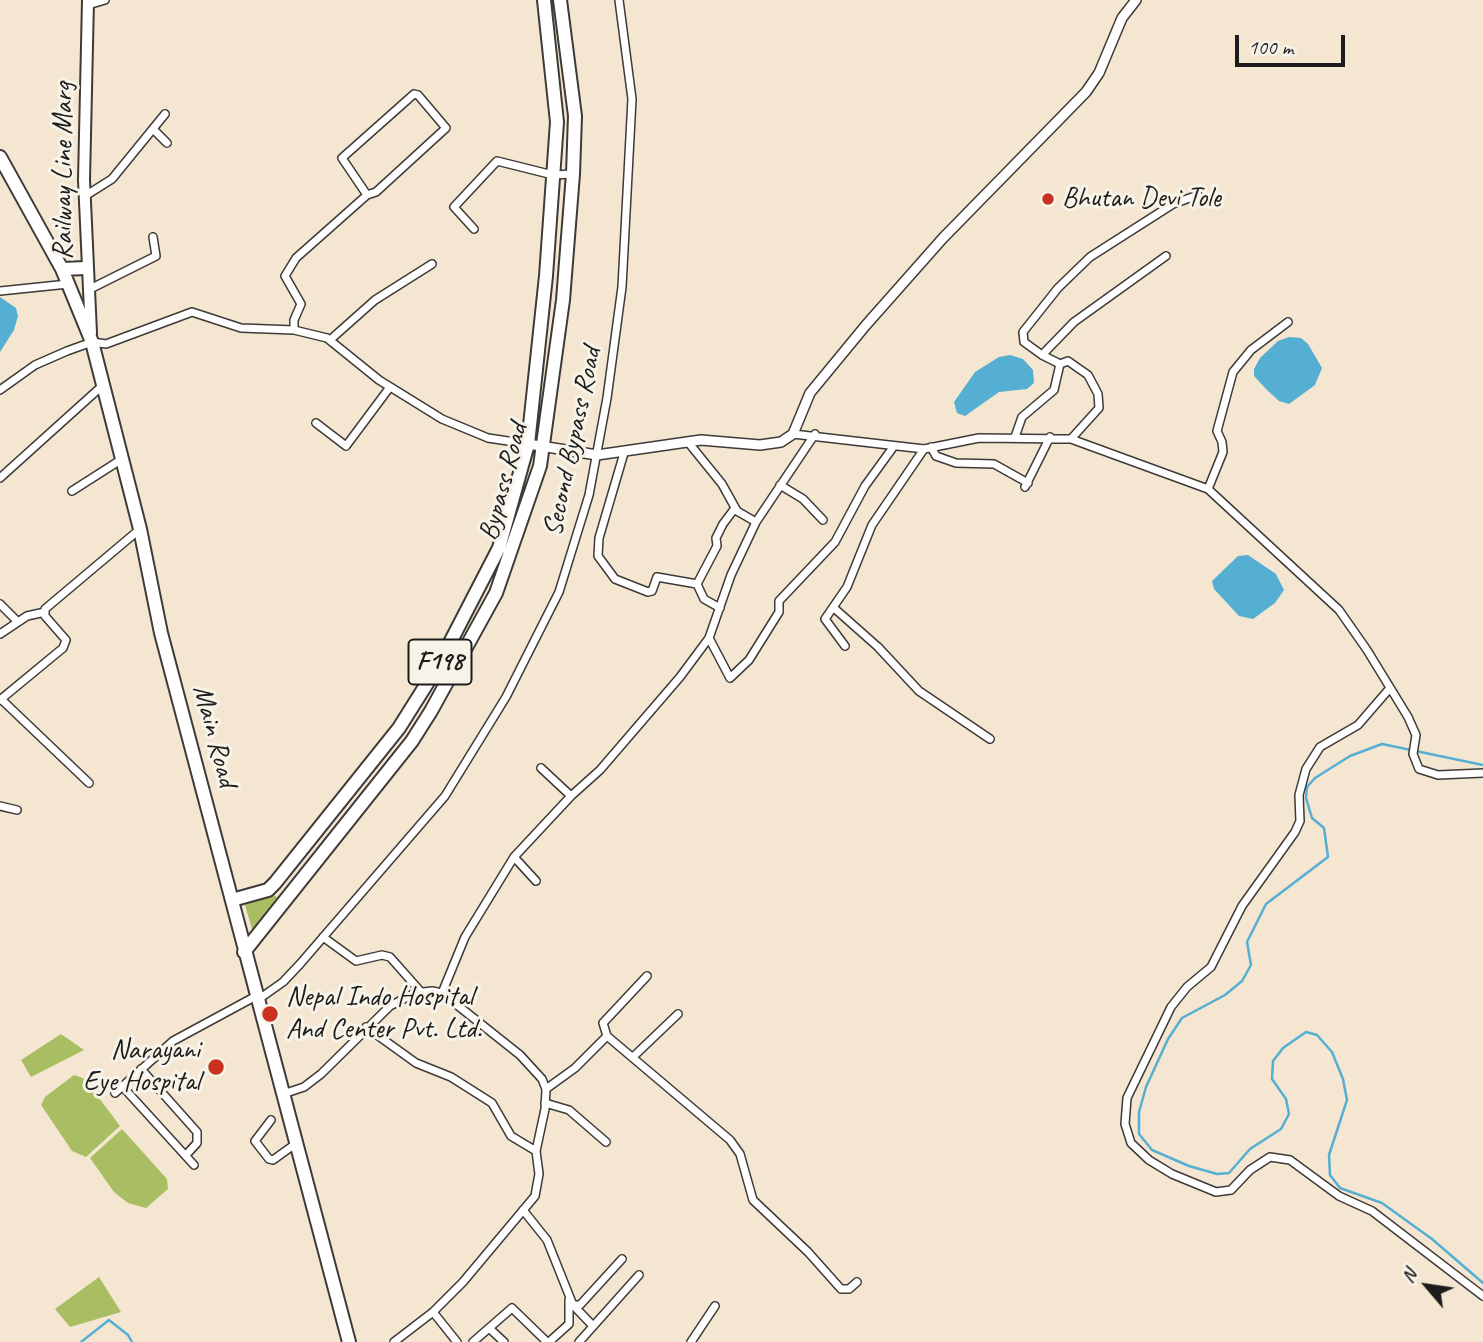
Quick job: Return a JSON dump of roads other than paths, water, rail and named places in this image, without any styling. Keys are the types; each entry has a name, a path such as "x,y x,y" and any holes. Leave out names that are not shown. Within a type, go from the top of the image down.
{"main road":[{"name":"Bypass Road","path":"289,866 399,728 438,666 499,548 528,444 546,276 557,122 544,0"},
{"name":"Bypass Road","path":"303,875 412,741 452,674 496,593 540,466 566,276 573,174 575,116 560,0"},
{"name":"Railway Line Marg","path":"88,3 85,196 86,268 92,342"},
{"name":"Main Road","path":"0,157 62,269 92,342 140,530 155,610 244,952 298,1141 349,1342"},
{"path":"62,269 86,268"},
{"path":"438,666 452,674"},
{"path":"289,866 303,875"},
{"name":"F198","path":"232,901 268,890 289,866"},
{"name":"F198","path":"244,952 303,875"}],"street":[{"path":"88,3 105,0"},
{"name":"Second Bypass Road","path":"115,1093 173,1041 283,982 366,891 445,796 506,697 559,592 589,495 622,287 632,99 619,0"},
{"path":"0,390 35,365 92,342 106,344 192,312 257,330 295,330 330,340 390,387 442,418 488,438 597,455 701,440 760,445 781,442 793,434 810,393 866,325 943,238 1086,92 1099,73 1122,18 1136,0"},
{"path":"295,330 294,320 301,304 285,276 296,258 367,195 376,192 446,128 416,94 342,158 367,195"},
{"path":"85,196 113,180 165,114"},
{"path":"154,130 167,143"},
{"path":"474,229 454,206 497,161 553,175 573,174"},
{"path":"1071,439 1099,408 1098,394 1088,375 1075,364 1069,361 1060,363 1042,355 1024,342 1023,332 1058,288 1090,257 1173,204 1198,195"},
{"path":"88,291 156,257 153,237"},
{"path":"1042,355 1074,322 1166,256"},
{"path":"330,340 375,300 432,264"},
{"path":"0,291 68,284"},
{"path":"1208,489 1223,452 1217,431 1233,372 1251,349 1288,322"},
{"path":"1015,438 1022,417 1054,390 1060,363"},
{"path":"0,478 102,386"},
{"path":"316,423 346,446 390,387"},
{"path":"793,434 927,448 979,438 1071,439 1208,489 1339,610 1390,688 1416,735 1413,754 1419,768 1426,774 1483,773"},
{"path":"442,993 464,937 514,857 571,796 600,770 680,677 709,638 756,522 815,435"},
{"path":"927,448 936,456 956,463 994,464 1026,485 1050,437"},
{"path":"688,442 722,484 735,508 756,522"},
{"path":"709,638 730,678 749,660 779,612 779,601 835,542 865,486 894,446"},
{"path":"845,646 825,619 834,608 872,525 927,448"},
{"path":"624,453 599,538 598,556 615,579 648,593 652,591 657,577 697,584"},
{"path":"72,491 122,459"},
{"path":"780,485 803,499 822,520"},
{"path":"697,584 723,524 735,508"},
{"path":"0,634 17,621 45,612 68,588 140,530"},
{"path":"697,584 704,599 720,608"},
{"path":"0,604 17,621"},
{"path":"834,608 878,647 919,691 990,739"},
{"path":"45,612 66,640 63,648 1,700 89,783"},
{"path":"1390,688 1358,725 1320,747 1306,769 1299,795 1300,821 1295,832 1241,906 1211,967 1187,987 1171,1007 1127,1098 1125,1124 1131,1143 1149,1160 1172,1174 1216,1192 1231,1191 1250,1170 1270,1157 1290,1160 1339,1196 1383,1219 1483,1296"},
{"path":"541,768 571,796"},
{"path":"0,806 17,810"},
{"path":"514,857 536,881"},
{"path":"323,937 356,961 382,955 390,957 421,992"},
{"path":"647,976 603,1023 607,1036 634,1056 736,1147 753,1200 808,1252 841,1289 849,1289 857,1282"},
{"path":"285,1093 311,1082 390,1006 421,992 442,993 520,1055 542,1079 546,1089 536,1151 538,1187 523,1210 463,1282 433,1312 394,1342"},
{"path":"634,1056 678,1014"},
{"path":"366,1027 416,1063 452,1077 492,1103 511,1136 536,1151"},
{"path":"546,1089 575,1068 607,1036"},
{"path":"141,1069 197,1132 197,1143 186,1155"},
{"path":"122,1086 194,1165"},
{"path":"545,1103 569,1110 606,1142"},
{"path":"271,1119 255,1141 269,1159 278,1157 298,1141"},
{"path":"523,1210 547,1240 571,1303 593,1326"},
{"path":"571,1303 580,1305 622,1259"},
{"path":"579,1342 639,1275"},
{"path":"473,1342 514,1308 548,1342 569,1324 571,1303"},
{"path":"691,1342 715,1306"},
{"path":"433,1312 457,1342"},
{"path":"489,1328 504,1342"}],"water":[{"path":"0,297 16,308 18,316 14,330 0,352"},
{"path":"1289,337 1301,338 1308,344 1322,368 1315,385 1289,404 1279,401 1267,390 1254,376 1254,369 1260,358 1278,341"},
{"path":"1010,355 1023,359 1033,370 1034,383 1027,389 999,392 965,416 957,413 954,402 975,372 999,357"},
{"path":"1248,555 1276,574 1284,590 1275,603 1253,619 1239,616 1214,589 1212,581 1238,556"}],"waterway":[{"path":"1483,765 1382,744 1350,756 1315,778 1307,787 1306,798 1312,818 1324,828 1328,857 1266,904 1247,942 1251,965 1242,981 1225,995 1182,1018 1168,1039 1146,1087 1139,1112 1139,1134 1152,1150 1189,1166 1217,1174 1229,1173 1250,1149 1281,1129 1289,1114 1286,1099 1272,1079 1273,1061 1283,1048 1306,1032 1317,1035 1332,1052 1343,1079 1347,1100 1329,1155 1330,1175 1340,1188 1382,1203 1432,1239 1483,1283"},
{"path":"81,1342 109,1320 128,1335 132,1342"}],"place":[{"name":"Bhutan Devi Tole","path":"1048,199"},
{"name":"Nepal Indo Hospital And Center Pvt. Ltd.","path":"270,1014"},
{"name":"Narayani Eye Hospital","path":"216,1067"}]}
